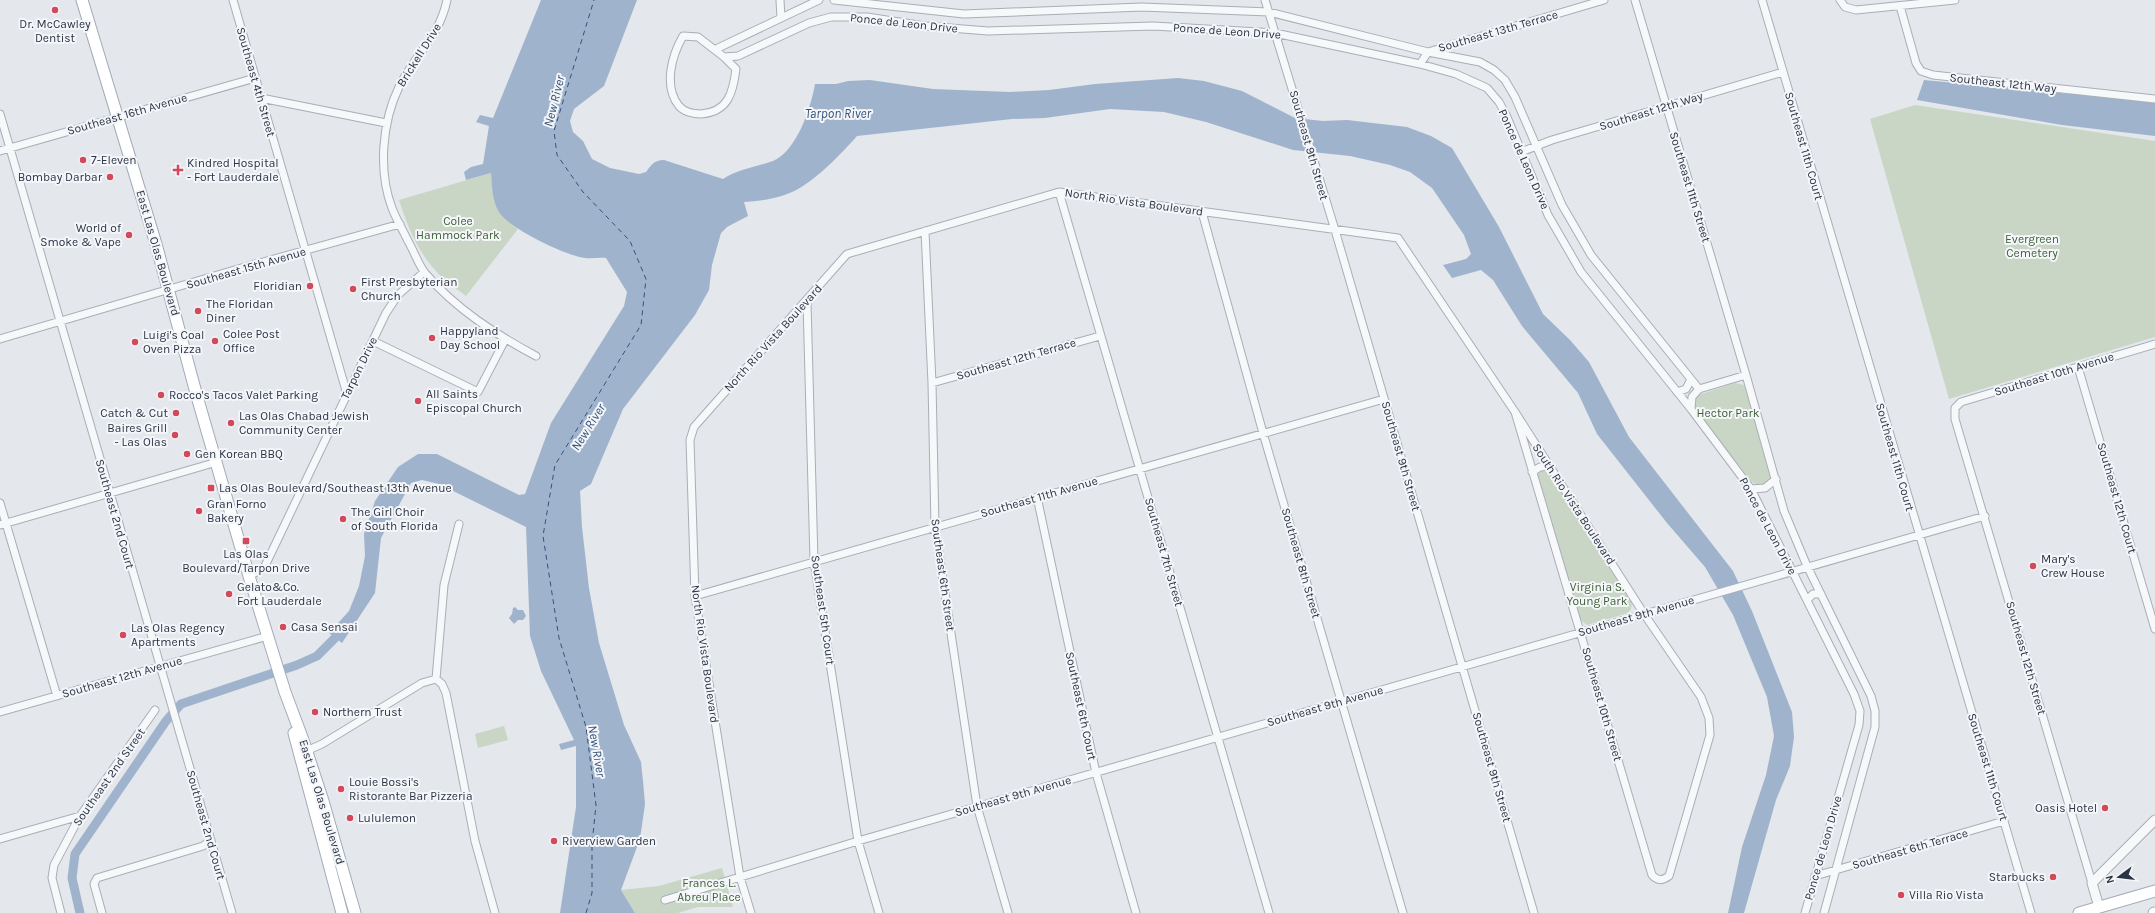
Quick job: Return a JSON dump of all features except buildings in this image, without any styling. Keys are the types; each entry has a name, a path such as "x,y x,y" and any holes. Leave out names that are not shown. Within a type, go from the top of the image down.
{"main road":[{"name":"East Las Olas Boulevard","path":"82,0 168,290 284,692 302,752 355,913"},
{"name":"East Las Olas Boulevard","path":"302,752 342,913"},
{"path":"2079,913 2155,891"}],"street":[{"name":"Southeast 4th Street","path":"233,0 347,394"},
{"name":"Brickell Drive","path":"447,0 444,12 433,37 414,61 399,87 386,123 384,155 386,186 392,208 424,272 473,318 505,340 536,356"},
{"path":"780,0 781,18"},
{"path":"716,49 819,0"},
{"name":"Ponce de Leon Drive","path":"834,0 964,14 1142,7 1269,12 1428,52 1480,62 1494,70 1505,80 1515,97 1538,146 1562,205 1591,255 1699,389"},
{"name":"Southeast 9th Street","path":"1265,0 1297,103 1311,156 1463,667 1534,913"},
{"name":"Southeast 13th Terrace","path":"1420,64 1428,52 1604,0"},
{"name":"Southeast 11th Street","path":"1634,0 1746,375 1784,511 1807,566"},
{"name":"Southeast 11th Court","path":"1762,0 2030,913"},
{"path":"1840,0 1845,7 1856,10 1955,0"},
{"name":"Southeast 12th Way","path":"1900,6 1916,63 1921,72 1933,75 2155,99"},
{"name":"Ponce de Leon Drive","path":"724,57 738,56 808,23 831,16 867,17 925,26 988,31 1153,26 1275,33 1420,64 1456,74 1487,88 1499,102 1548,215 1581,272 1678,392 1752,489 1854,694 1860,711 1859,725 1805,913"},
{"path":"684,36 698,37 716,49 724,57 736,69 734,84 725,105 714,113 693,114 679,106 672,90 671,66 676,49 684,36"},
{"name":"Southeast 12th Way","path":"1521,152 1552,140 1783,72"},
{"name":"Southeast 16th Avenue","path":"0,151 117,116 255,78"},
{"path":"261,98 386,123"},
{"name":"Southeast 2nd Court","path":"0,114 159,667 232,913"},
{"name":"North Rio Vista Boulevard","path":"751,913 740,877 694,596 690,440 694,427 807,302 847,254 1059,192 1334,230"},
{"name":"Southeast 7th Street","path":"1059,192 1269,913"},
{"name":"Southeast 8th Street","path":"1202,212 1263,433 1403,913"},
{"name":"Southeast 15th Avenue","path":"0,339 400,224"},
{"name":"Southeast 6th Street","path":"925,230 932,383 935,527 977,806 1008,913"},
{"name":"South Rio Vista Boulevard","path":"1334,230 1398,238 1515,412 1644,614 1701,697 1709,718 1710,735 1669,876 1664,880 1657,880"},
{"name":"Tarpon Drive","path":"250,576 264,568 386,313 398,295 424,272"},
{"name":"Southeast 5th Court","path":"807,302 814,561 858,841 879,913"},
{"name":"Southeast 12th Terrace","path":"932,383 1100,336"},
{"path":"373,341 478,392 505,340"},
{"name":"Southeast 10th Avenue","path":"1955,408 1961,402 2155,344"},
{"name":"Southeast 12th Court","path":"2078,367 2155,629"},
{"path":"1691,409 1692,397 1699,389 1746,375"},
{"path":"1678,392 1686,389 1691,379"},
{"name":"Southeast 11th Avenue","path":"694,596 1140,467 1384,399"},
{"name":"Southeast 12th Street","path":"1955,408 1955,419 1985,516 2099,907"},
{"name":"Southeast 10th Street","path":"1515,412 1652,875 1657,880"},
{"path":"3,524 217,462"},
{"path":"1532,472 1540,467 1549,466"},
{"path":"1752,489 1765,488 1776,479"},
{"name":"Southeast 6th Court","path":"1037,497 1096,773 1136,913"},
{"path":"0,503 3,524 57,696"},
{"name":"Southeast 9th Avenue","path":"665,900 977,806 1985,516"},
{"path":"436,679 444,585 459,524"},
{"name":"Ponce de Leon Drive","path":"1807,566 1866,685 1875,711 1874,727 1824,913"},
{"path":"1807,600 1813,594 1821,594"},
{"name":"Southeast 12th Avenue","path":"0,712 268,636"},
{"path":"302,752 322,744 422,683 436,679"},
{"path":"436,679 442,684 446,693 475,841 495,913"},
{"name":"Southeast 2nd Street","path":"61,913 52,878 54,865 80,816 155,710"},
{"path":"0,839 80,816"},
{"path":"2092,883 2155,820"},
{"name":"Southeast 6th Terrace","path":"1815,876 2004,821"},
{"path":"102,913 94,884 97,878 203,846 211,840"}],"green space":[{"name":"Evergreen Cemetery","path":"1915,105 2155,141 2155,337 1949,399 1870,119"},
{"name":"Colee Hammock Park","path":"491,173 494,198 497,205 504,217 518,229 466,296 438,274 423,254 405,219 399,200"},
{"name":"Hector Park","path":"1735,383 1744,385 1746,389 1771,471 1771,477 1766,484 1758,486 1751,481 1695,409 1694,403 1698,395"},
{"name":"Virginia S. Young Park","path":"1543,468 1553,477 1632,601 1631,609 1628,613 1587,625 1578,618 1536,474 1538,470"},
{"path":"504,726 508,740 478,748 475,734"},
{"name":"Frances L. Abreu Place","path":"722,868 733,907 698,907 678,913 635,913 621,890 659,886"}],"water":[{"path":"541,0 637,0 604,86 574,109 570,121 573,132 583,141 592,159 610,168 639,174 646,172 655,162 664,160 723,179 741,170 773,161 782,156 789,148 802,127 815,84 836,84 848,81 870,80 933,89 1010,92 1049,90 1095,84 1178,78 1204,81 1242,91 1295,118 1323,121 1347,120 1407,127 1431,136 1452,148 1499,227 1543,314 1570,340 1589,362 1629,437 1733,571 1752,611 1792,712 1794,737 1790,766 1776,800 1744,913 1728,913 1742,847 1766,775 1774,736 1767,697 1733,615 1705,567 1667,523 1597,434 1578,393 1522,326 1493,280 1481,270 1452,278 1443,265 1466,259 1471,254 1464,235 1432,188 1410,172 1390,165 1350,156 1293,150 1206,122 1164,112 1110,109 1045,118 1012,119 857,136 822,172 798,189 785,195 758,201 744,202 748,216 727,227 721,233 712,265 709,290 695,315 623,409 591,484 580,491 582,527 589,588 599,643 624,725 641,762 645,804 640,839 621,890 635,913 560,913 576,807 576,746 561,750 559,744 574,740 541,671 530,636 526,527 439,484 422,480 411,483 381,538 375,593 342,643 329,633 349,611 359,586 365,556 364,534 375,501 398,467 418,454 437,454 519,495 525,494 551,423 624,306 627,292 606,258 585,258 565,252 552,247 514,226 499,212 497,208 493,193 491,173 466,180 464,172 471,167 483,164 489,126 476,122 480,115 493,118"},
{"path":"1924,80 2155,102 2155,136 2062,125 1917,100"},
{"path":"515,607 518,610 523,610 526,616 523,620 518,620 514,624 509,618 512,614 513,608"}],"waterway":[{"path":"80,913 72,878 75,854 166,721 181,704 297,665 317,656 335,638"}],"ferry route":[{"path":"586,913 592,893 592,844 596,805 586,727 559,638 543,536 555,465 641,325 646,279 630,241 583,192 557,155 554,131 594,0"}],"place":[{"name":"Dr. McCawley Dentist","path":"55,10"},
{"name":"7-Eleven","path":"83,160"},
{"name":"Kindred Hospital - Fort Lauderdale","path":"178,170"},
{"name":"Bombay Darbar","path":"110,177"},
{"name":"World of Smoke & Vape","path":"129,235"},
{"name":"Floridian","path":"310,286"},
{"name":"First Presbyterian Church","path":"353,289"},
{"name":"The Floridan Diner","path":"198,311"},
{"name":"Happyland Day School","path":"432,338"},
{"name":"Colee Post Office","path":"215,341"},
{"name":"Luigi's Coal Oven Pizza","path":"135,342"},
{"name":"Rocco's Tacos Valet Parking","path":"161,395"},
{"name":"All Saints Episcopal Church","path":"418,401"},
{"name":"Catch & Cut","path":"176,413"},
{"name":"Las Olas Chabad Jewish Community Center","path":"231,423"},
{"name":"Baires Grill - Las Olas","path":"175,435"},
{"name":"Gen Korean BBQ","path":"187,454"},
{"name":"Las Olas Boulevard/Southeast 13th Avenue","path":"211,488"},
{"name":"Gran Forno Bakery","path":"199,511"},
{"name":"The Girl Choir of South Florida","path":"343,519"},
{"name":"Las Olas Boulevard/Tarpon Drive","path":"246,541"},
{"name":"Mary's Crew House","path":"2033,566"},
{"name":"Gelato&Co. Fort Lauderdale","path":"229,594"},
{"name":"Casa Sensai","path":"283,627"},
{"name":"Las Olas Regency Apartments","path":"123,635"},
{"name":"Northern Trust","path":"315,712"},
{"name":"Louie Bossi's Ristorante Bar Pizzeria","path":"341,789"},
{"name":"Oasis Hotel","path":"2105,808"},
{"name":"Lululemon","path":"350,818"},
{"name":"Riverview Garden","path":"554,841"},
{"name":"Starbucks","path":"2053,877"},
{"name":"Villa Rio Vista","path":"1901,895"}],"water label":[{"name":"New River","path":"554,101"},
{"name":"Tarpon River","path":"838,113"},
{"name":"New River","path":"588,427"},
{"name":"New River","path":"597,751"}]}
